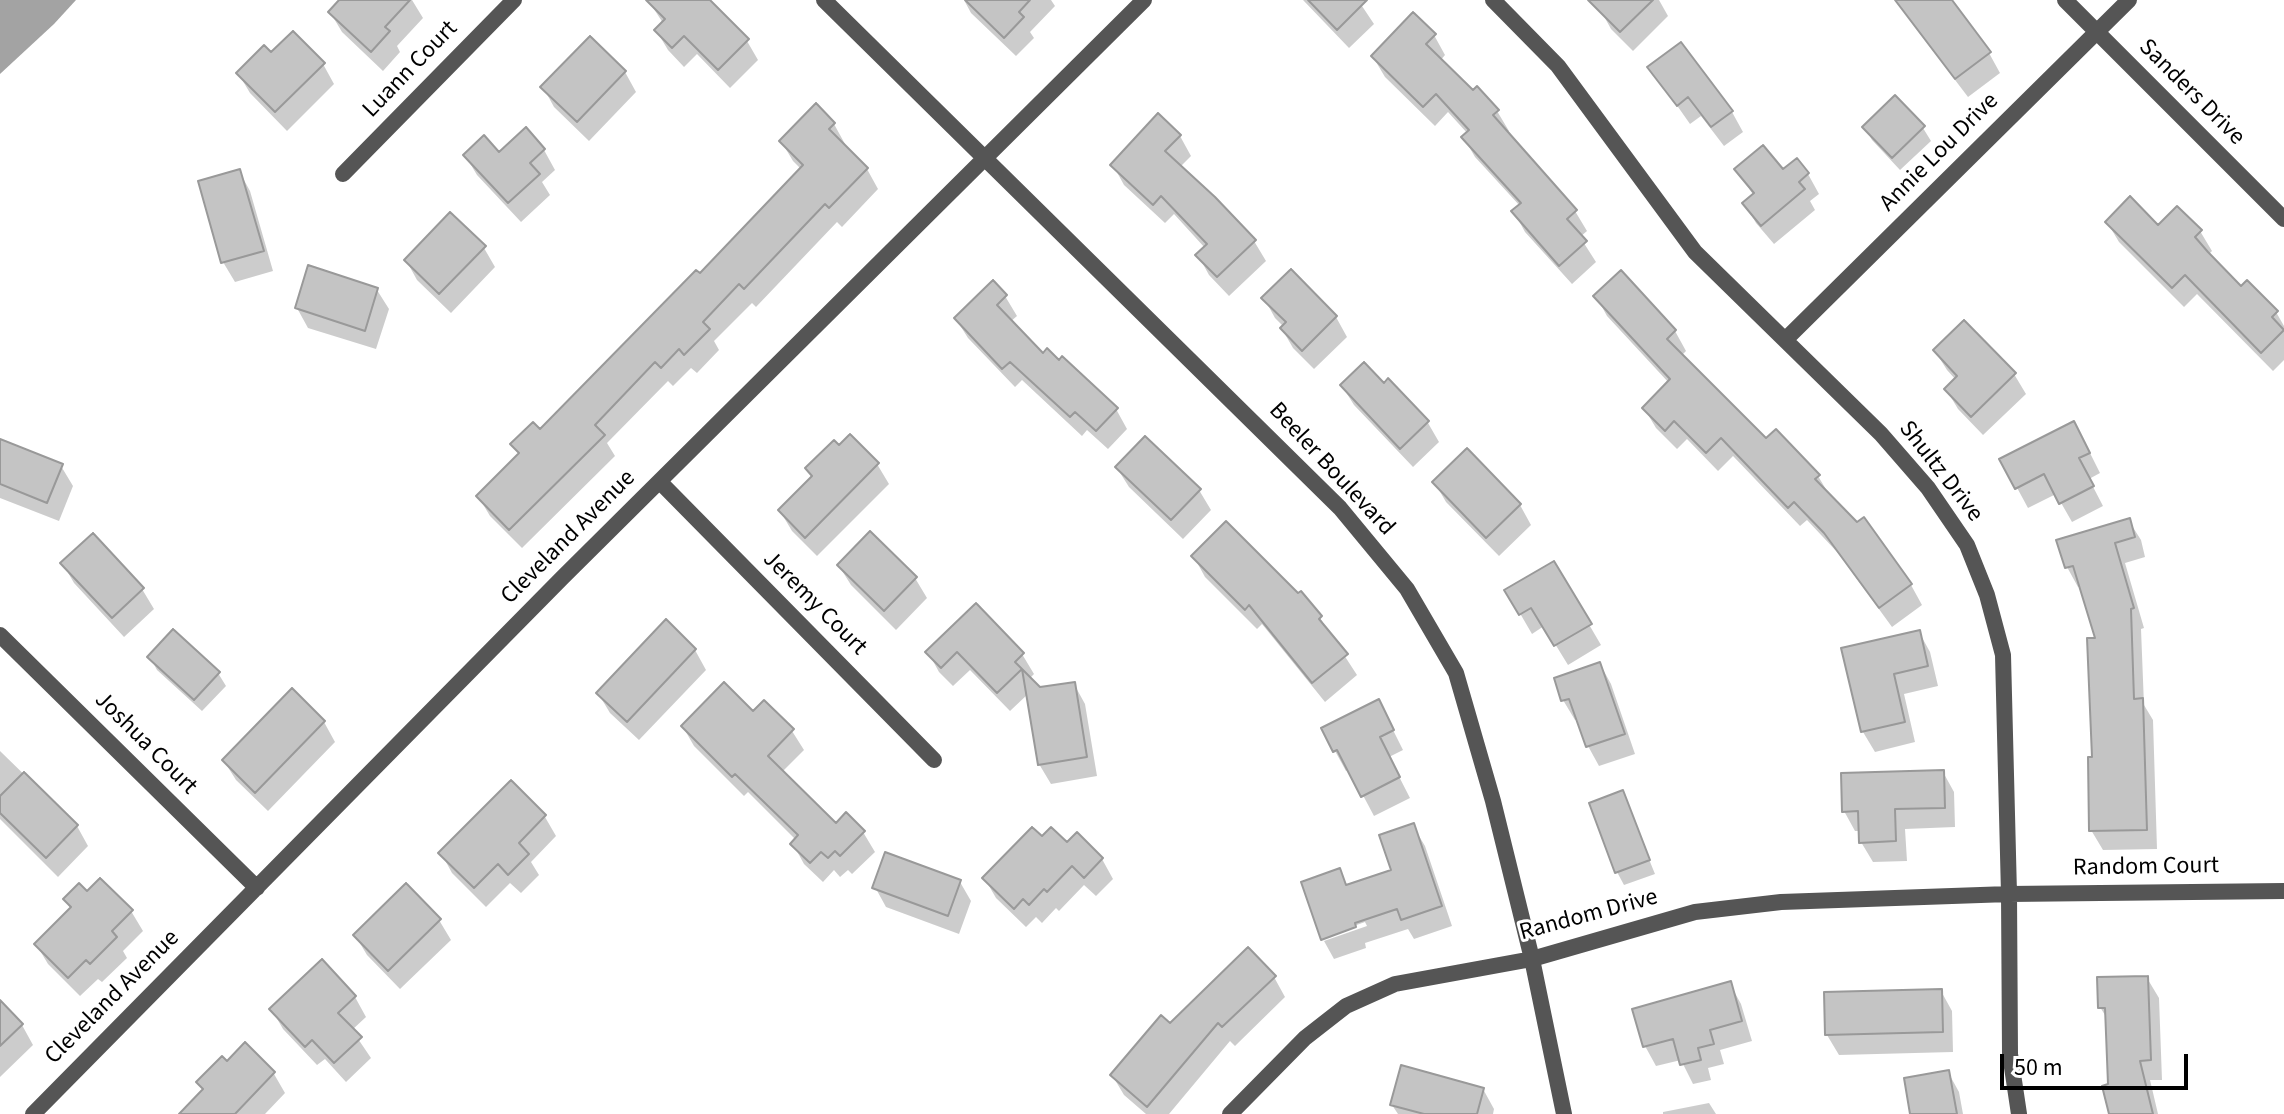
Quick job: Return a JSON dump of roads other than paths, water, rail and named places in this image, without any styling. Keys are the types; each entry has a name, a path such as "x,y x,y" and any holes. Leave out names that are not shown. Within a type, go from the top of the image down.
{"street":[{"name":"Luann Court","path":"343,174 514,0"},
{"name":"Beeler Boulevard","path":"824,0 1340,508 1407,589 1456,673 1493,801 1532,959 1564,1114"},
{"name":"Cleveland Avenue","path":"33,1114 984,156 1144,0"},
{"name":"Shultz Drive","path":"1493,0 1558,66 1695,252 1881,434 1928,488 1967,545 1987,595 2003,655 2010,1054 2019,1114"},
{"name":"Sanders Drive","path":"2065,0 2284,219"},
{"name":"Annie Lou Drive","path":"1785,340 2129,0"},
{"name":"Jeremy Court","path":"660,482 934,760"},
{"name":"Joshua Court","path":"0,635 257,888"},
{"name":"Random Court","path":"2009,894 2284,891"},
{"name":"Random Drive","path":"1230,1114 1305,1038 1346,1006 1395,984 1532,959 1695,912 1781,902 2009,894"}]}
